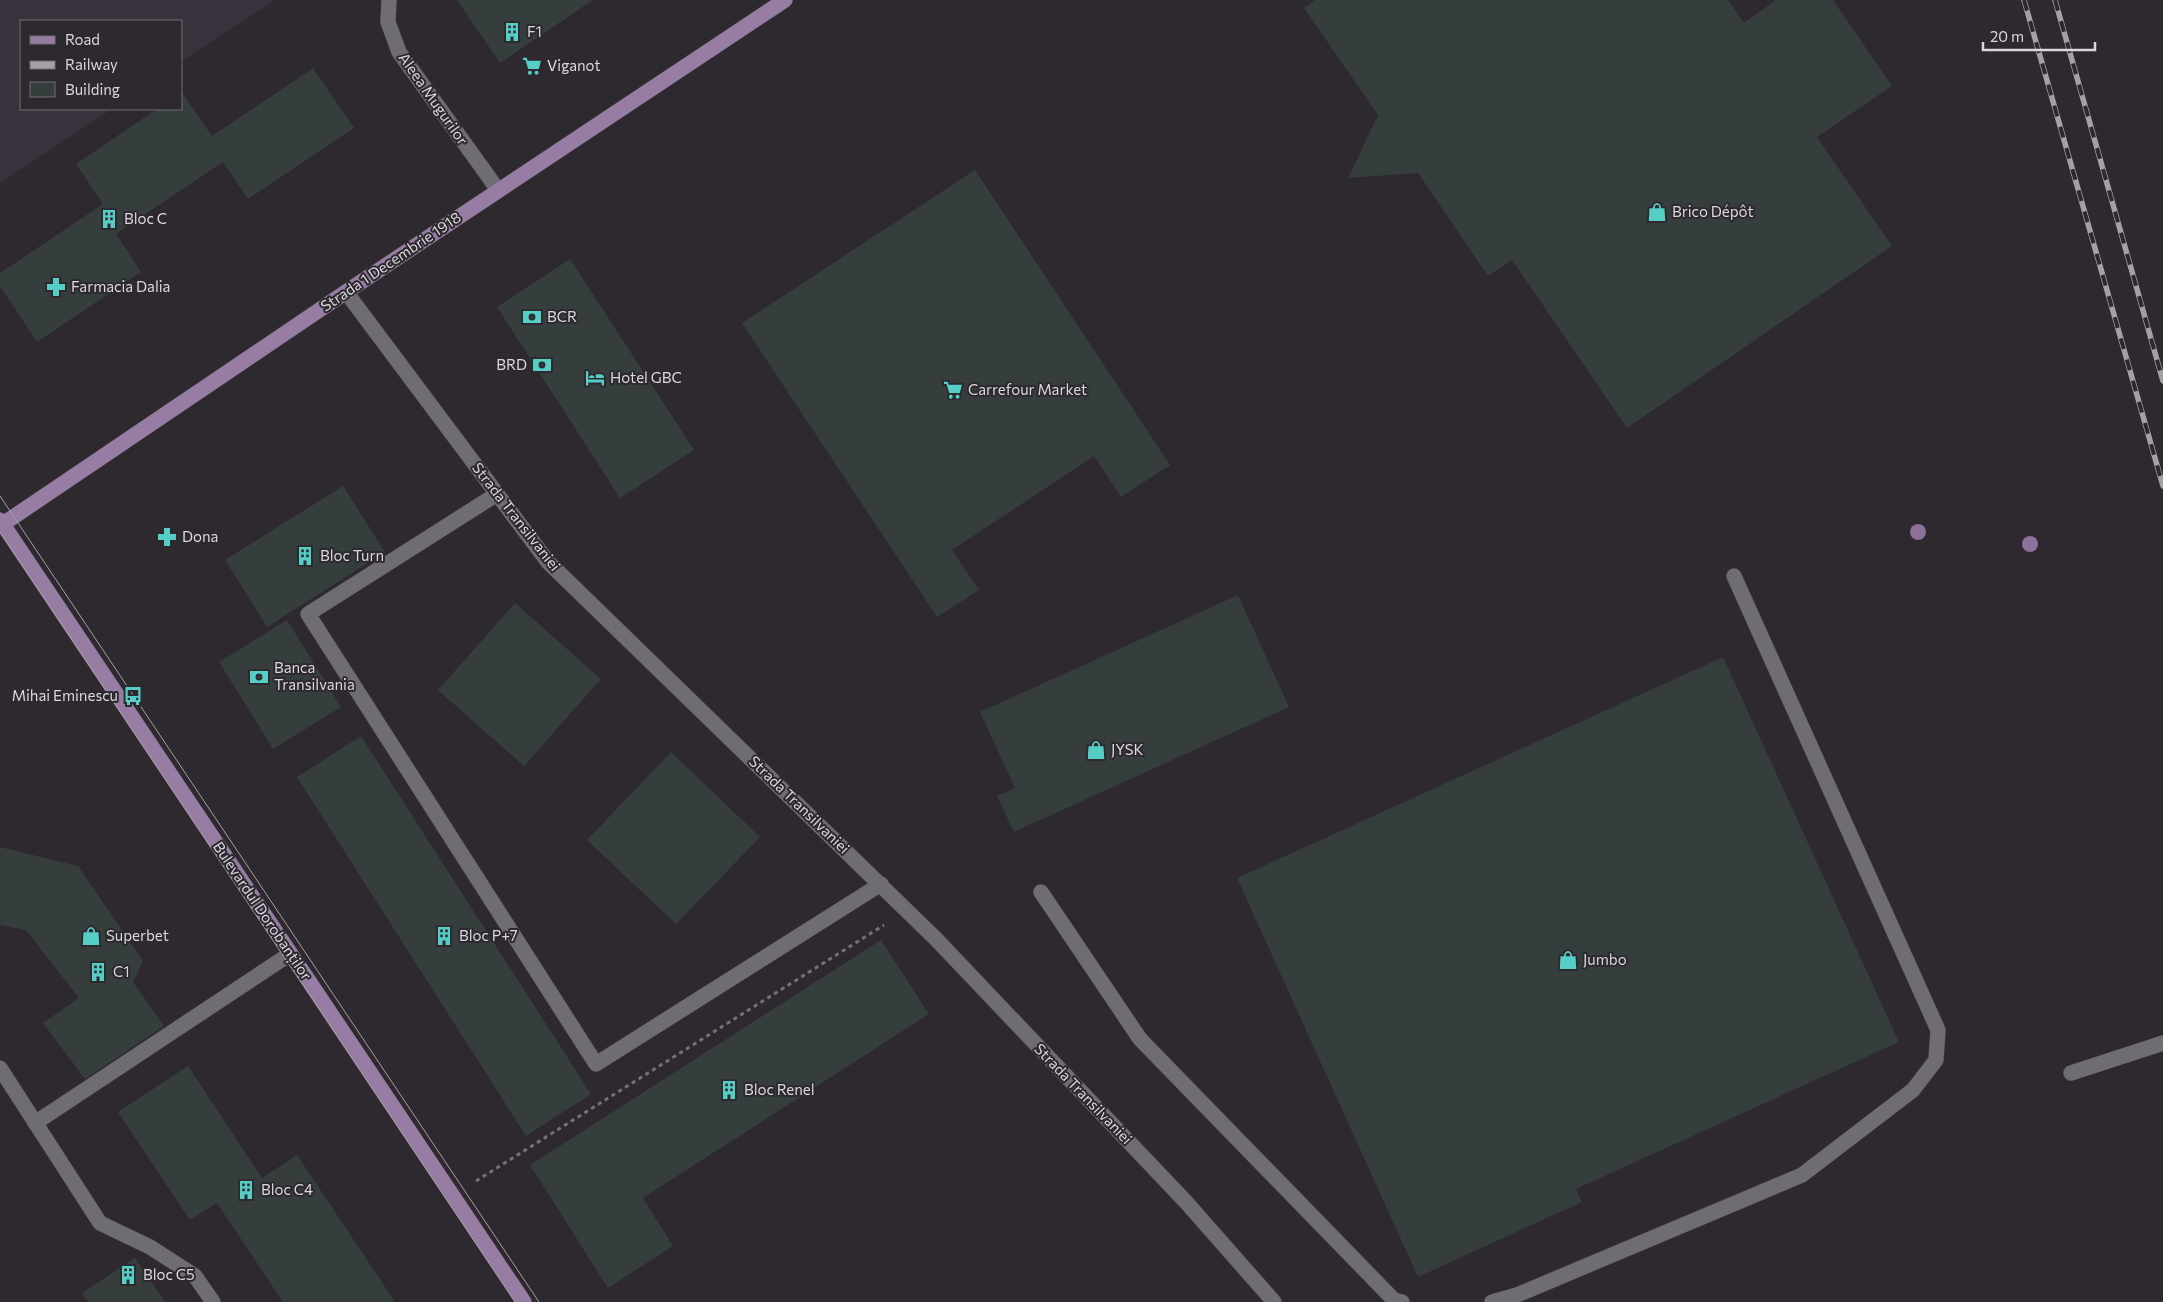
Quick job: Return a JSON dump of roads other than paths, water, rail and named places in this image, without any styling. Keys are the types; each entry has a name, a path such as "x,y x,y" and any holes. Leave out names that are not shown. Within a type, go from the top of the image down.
{"main road":[{"name":"Strada 1 Decembrie 1918","path":"1,523 784,0"},
{"name":"Bulevardul Dorobanților","path":"1,523 524,1302"}],"street":[{"name":"Aleea Mugurilor","path":"389,0 388,22 398,52 498,190"},
{"name":"Strada Transilvaniei","path":"346,292 548,562 881,884 1186,1202 1274,1302"},
{"path":"497,494 308,614 596,1064 881,884"},
{"path":"1492,1302 1517,1295 1802,1175 1913,1090 1936,1060 1938,1030 1734,576"},
{"path":"1040,892 1140,1038 1394,1300 1402,1302"},
{"path":"35,1123 290,954"},
{"path":"2071,1073 2163,1043"},
{"path":"0,1068 100,1223 150,1247 194,1276 213,1302"}],"tram line":[{"path":"0,496 539,1302"},
{"path":"0,532 515,1302"}],"railway":[{"path":"2024,0 2163,486"},
{"path":"2055,0 2163,381"}],"place":[{"name":"F1","path":"512,32"},
{"name":"Viganot","path":"532,66"},
{"name":"Brico Dépôt","path":"1657,212"},
{"name":"Bloc C","path":"109,219"},
{"name":"Farmacia Dalia","path":"56,287"},
{"name":"BCR","path":"532,317"},
{"name":"BRD","path":"542,365"},
{"name":"Hotel GBC","path":"595,378"},
{"name":"Carrefour Market","path":"953,390"},
{"name":"Dona","path":"167,537"},
{"name":"Bloc Turn","path":"305,556"},
{"name":"Banca Transilvania","path":"259,677"},
{"name":"Mihai Eminescu","path":"133,696"},
{"name":"JYSK","path":"1096,750"},
{"name":"Superbet","path":"91,936"},
{"name":"Bloc P+7","path":"444,936"},
{"name":"Jumbo","path":"1568,960"},
{"name":"C1","path":"98,972"},
{"name":"Bloc Renel","path":"729,1090"},
{"name":"Bloc C4","path":"246,1190"},
{"name":"Bloc C5","path":"128,1275"}]}
